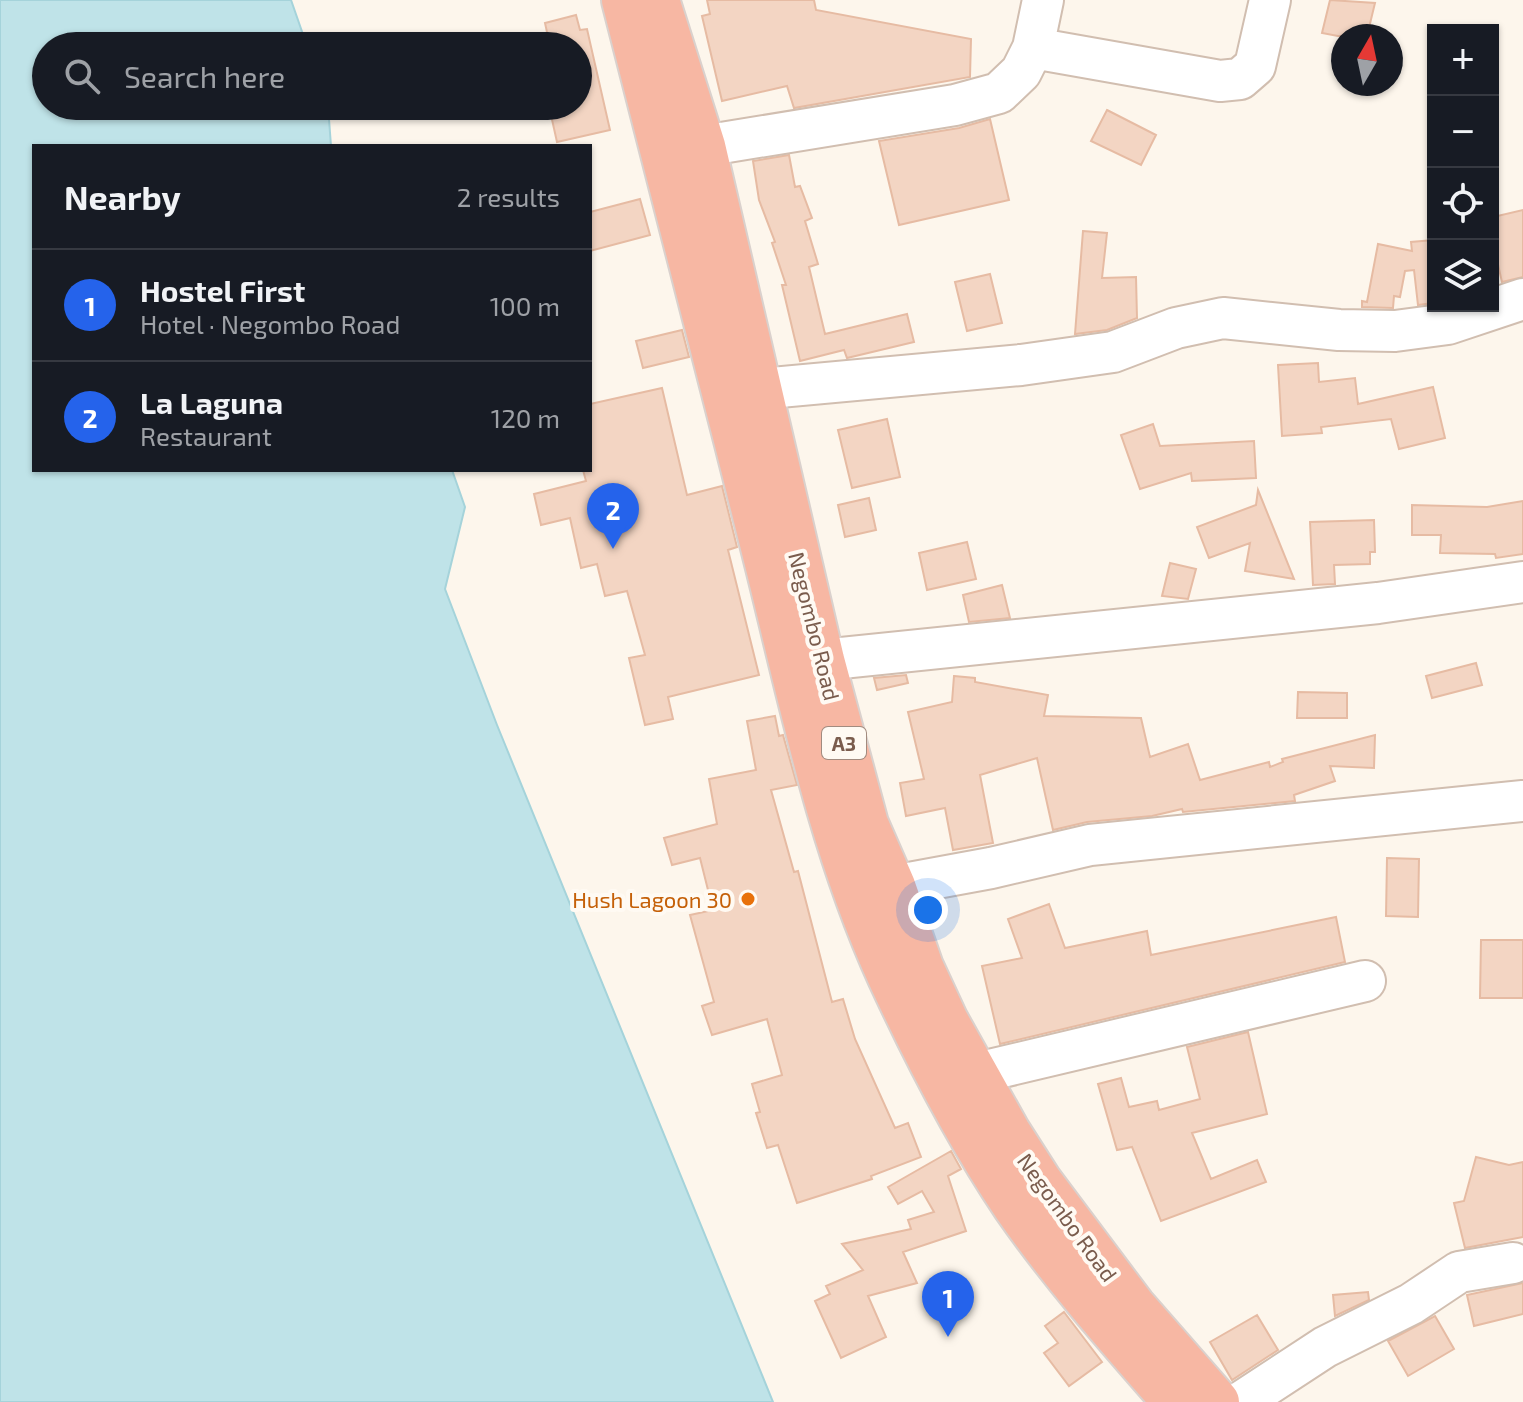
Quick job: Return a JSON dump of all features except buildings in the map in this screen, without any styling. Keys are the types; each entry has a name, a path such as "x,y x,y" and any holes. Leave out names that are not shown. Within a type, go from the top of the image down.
{"highway":[{"name":"Negombo Road","path":"624,0 743,394 807,664 921,967 946,1021 1008,1132 1075,1231 1133,1306 1217,1402"},
{"name":"Negombo Road","path":"657,0 703,146 743,394"},
{"name":"Negombo Road","path":"807,664 814,760 861,903 890,977 983,1156 1016,1207 1109,1327 1175,1402"}],"street":[{"path":"703,146 955,105 999,93 1021,72 1033,48 1043,0"},
{"path":"1033,48 1220,81 1240,79 1255,66 1270,0"},
{"path":"743,394 1021,365 1113,352 1176,328 1223,318 1339,330 1395,331 1448,324 1523,299"},
{"path":"807,664 1378,603 1523,582"},
{"path":"893,886 1090,845 1523,801"},
{"path":"977,1073 1365,981"},
{"path":"1241,1402 1325,1347 1411,1304 1459,1272 1513,1263"}],"water":[{"path":"0,0 291,0 302,32 32,32 32,120 329,120 331,144 32,144 32,472 453,472 465,507 445,589 497,725 773,1402 0,1402"}],"place":[{"name":"La Laguna","path":"613,549"},
{"name":"Hush Lagoon 30","path":"748,899"},
{"name":"Hostel First","path":"948,1337"}]}
